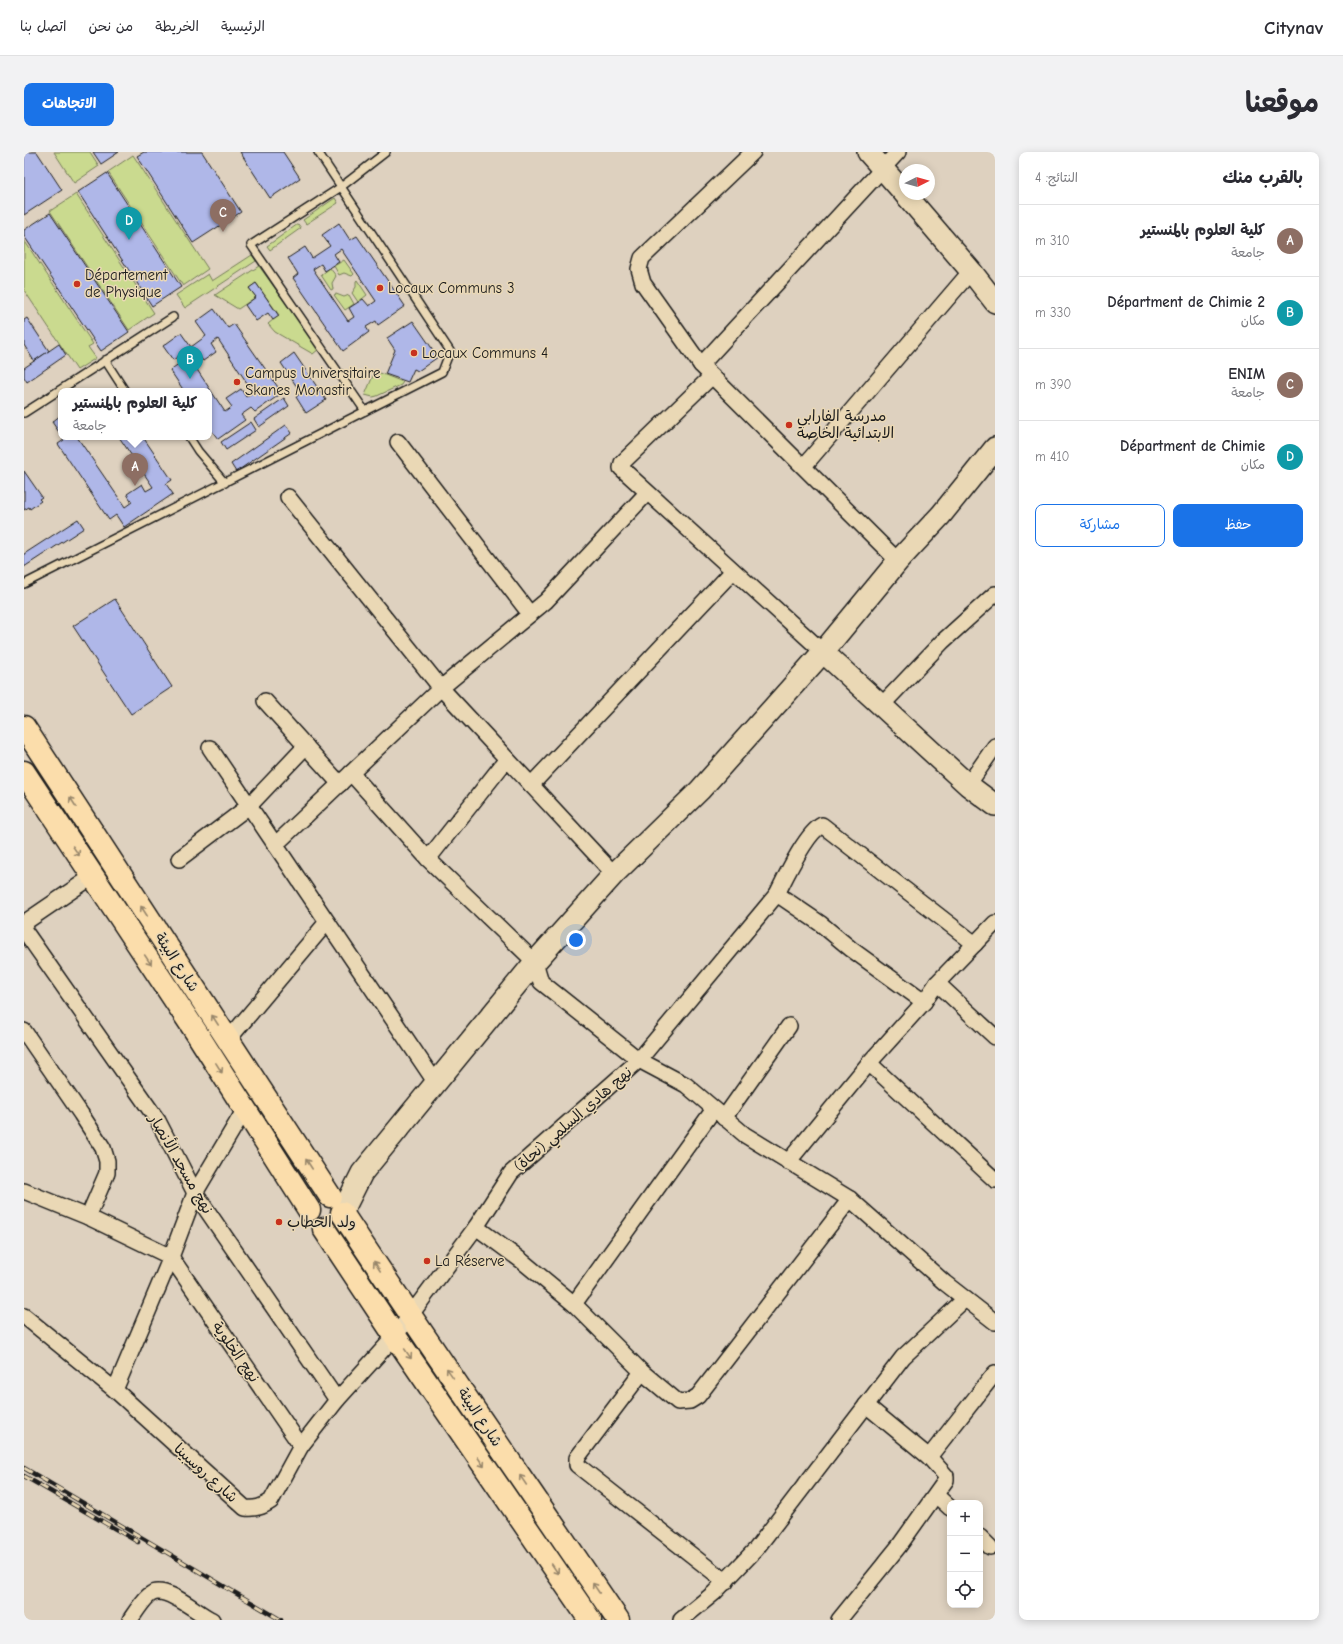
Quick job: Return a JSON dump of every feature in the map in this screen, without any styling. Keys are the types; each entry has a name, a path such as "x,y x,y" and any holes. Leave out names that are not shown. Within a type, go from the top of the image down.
{"main road":[{"name":"شارع البيئة","path":"24,727 336,1205 618,1620"},
{"name":"شارع البيئة","path":"24,772 196,1032 309,1210 311,1220 319,1228 324,1229 590,1620"},
{"path":"309,1210 315,1200 325,1196 336,1205 341,1218 334,1226 324,1229"}],"street":[{"path":"753,152 642,258 639,269 643,284 701,365 898,561"},
{"path":"868,152 899,187"},
{"path":"701,365 898,152"},
{"path":"910,200 971,271 995,302"},
{"path":"804,466 971,271"},
{"path":"712,376 622,463 621,468 968,785 995,805"},
{"path":"398,442 530,614"},
{"path":"336,1205 535,962 614,874 700,790 823,652 898,561 941,515 995,448"},
{"path":"276,845 441,688 546,601 647,493"},
{"path":"288,497 441,688 614,874"},
{"path":"531,785 733,571"},
{"path":"881,706 942,642 995,594"},
{"path":"265,701 340,784"},
{"path":"179,859 249,806 306,746"},
{"path":"968,785 995,746"},
{"path":"210,748 436,1083"},
{"path":"428,860 507,759"},
{"path":"351,773 428,860 535,962 541,982 639,1060 686,1085 744,1135 850,1199 965,1299 992,1316"},
{"name":"نهج هادي السلمي (نحاة)","path":"410,1316 476,1227 511,1173 639,1060 777,894 794,861 809,838 822,825 975,944"},
{"path":"24,923 93,876"},
{"path":"777,894 821,924 851,949 924,1002"},
{"path":"228,1040 327,922"},
{"path":"788,1162 869,1063 924,1002 937,983 995,923"},
{"name":"نهج مسجد الأنصار","path":"24,930 158,1121 195,1193 337,1400"},
{"path":"937,983 995,1037"},
{"path":"574,1304 719,1114 789,1026"},
{"path":"24,1031 103,1148 107,1161 107,1173 88,1217"},
{"path":"869,1063 995,1180"},
{"path":"115,1390 171,1257 195,1193 245,1109"},
{"path":"24,1191 88,1217 171,1257"},
{"path":"476,1227 522,1261 574,1304 642,1372 678,1402 690,1401 698,1396 850,1199"},
{"name":"نهج الخلوية","path":"171,1257 301,1446"},
{"path":"681,1620 726,1582 756,1549 903,1357 965,1299"},
{"name":"شارع روسبينا","path":"24,1316 115,1390 245,1508 253,1508 263,1506 271,1500 301,1446 337,1400 396,1336 410,1316"},
{"path":"642,1372 576,1458 577,1465 726,1582"},
{"path":"929,1457 995,1373"},
{"path":"848,1617 946,1480 946,1476 929,1457 866,1405"},
{"path":"936,1495 947,1505"},
{"path":"130,1620 152,1593 159,1592 169,1594 212,1620"}],"lane":[{"path":"24,584 225,483 309,438 442,372 450,351 318,152"},
{"path":"365,411 251,245 341,187 386,152"},
{"path":"62,388 173,317"},
{"path":"105,360 123,388"},
{"path":"24,413 58,391"},
{"path":"191,440 198,451 225,483"}],"green space":[{"path":"54,152 90,152 99,166 74,183"},
{"path":"133,155 208,269 183,286 108,172"},
{"path":"76,194 154,313 129,330 50,211"},
{"path":"335,198 338,203 306,224 303,220"},
{"path":"298,224 301,228 270,250 267,246"},
{"path":"24,240 93,344 88,347 96,358 77,370 24,290"},
{"path":"252,255 256,261 185,308 176,295 208,274 212,281"},
{"path":"344,260 354,274 352,276 344,273 339,275 334,266"},
{"path":"259,266 319,349 313,354 275,332 268,324 279,315 256,283 249,288 256,297 238,309 215,295"},
{"path":"330,268 336,276 332,283 333,289 331,290 321,275"},
{"path":"357,280 367,295 358,302 352,293 356,287"},
{"path":"336,294 344,297 349,295 354,304 345,310 334,295"},
{"path":"375,371 403,382 401,385 377,396 373,397 365,395"}],"building":[{"path":"24,152 37,152 62,190 24,215"},
{"path":"93,152 119,152 101,164"},
{"path":"144,152 202,152 241,212 193,243 137,156"},
{"path":"240,152 283,152 300,178 270,198"},
{"path":"107,173 181,287 152,306 78,192"},
{"name":"Département de Physique","path":"50,213 129,332 101,351 24,236 24,230"},
{"name":"Locaux Communs 3","path":"339,223 350,240 357,236 405,306 378,325 376,321 366,327 369,332 343,351 293,278 298,274 288,258 305,247 312,258 330,246 322,235","holes":["341,249 376,301 369,306 363,299 349,308 354,317 348,321 313,269 321,264 325,271 339,262 334,254"]},
{"path":"256,283 279,316 273,320 268,313 256,321 245,305 256,297 249,288"},
{"path":"214,309 228,328 234,324 282,393 255,412 251,408 241,415 245,420 218,439 212,431 212,392 225,412 232,407 226,399 241,389 246,397 253,392 218,339 211,344 216,352 203,361 198,354 190,359 209,388 182,388 170,370 183,361 179,356 173,360 163,346 181,333 191,347 206,336 196,322"},
{"path":"27,318 49,351 34,361 24,345 24,320"},
{"name":"Locaux Communs 4","path":"413,321 438,357 418,371 414,369 408,382 385,374 395,350 387,338"},
{"path":"59,344 66,355 27,382 24,377 24,368"},
{"path":"294,353 326,400 306,413 296,397 301,393 281,363"},
{"path":"284,398 289,406 259,427 254,419"},
{"path":"58,417 58,431 52,422"},
{"path":"251,422 256,430 226,450 221,442"},
{"path":"286,425 292,433 236,472 231,464"},
{"path":"64,440 79,440 125,507 132,502 127,494 142,484 146,491 153,487 121,440 145,440 172,480 166,484 173,494 124,527 116,515 109,520 58,444"},
{"path":"24,471 42,497 39,499 41,501 30,509 29,507 24,510"},
{"path":"78,519 84,528 24,567 24,554"},
{"path":"115,599 172,687 131,714 73,626"}],"railway":[{"path":"24,1468 281,1620"},
{"path":"24,1476 138,1542"}],"place":[{"name":"ENIM","path":"223,232"},
{"name":"Départment de Chimie","path":"129,240"},
{"name":"Département de Physique","path":"77,284"},
{"name":"Locaux Communs 3","path":"380,288"},
{"name":"Locaux Communs 4","path":"414,353"},
{"name":"Départment de Chimie 2","path":"190,379"},
{"name":"Campus Universitaire Skanes Monastir","path":"237,382"},
{"name":"مدرسة الفارابي الابتدائية الخاصة","path":"789,425"},
{"name":"كلية العلوم بالمنستير","path":"135,486"},
{"name":"ولد الحطاب","path":"279,1222"},
{"name":"La Réserve","path":"427,1261"}]}
